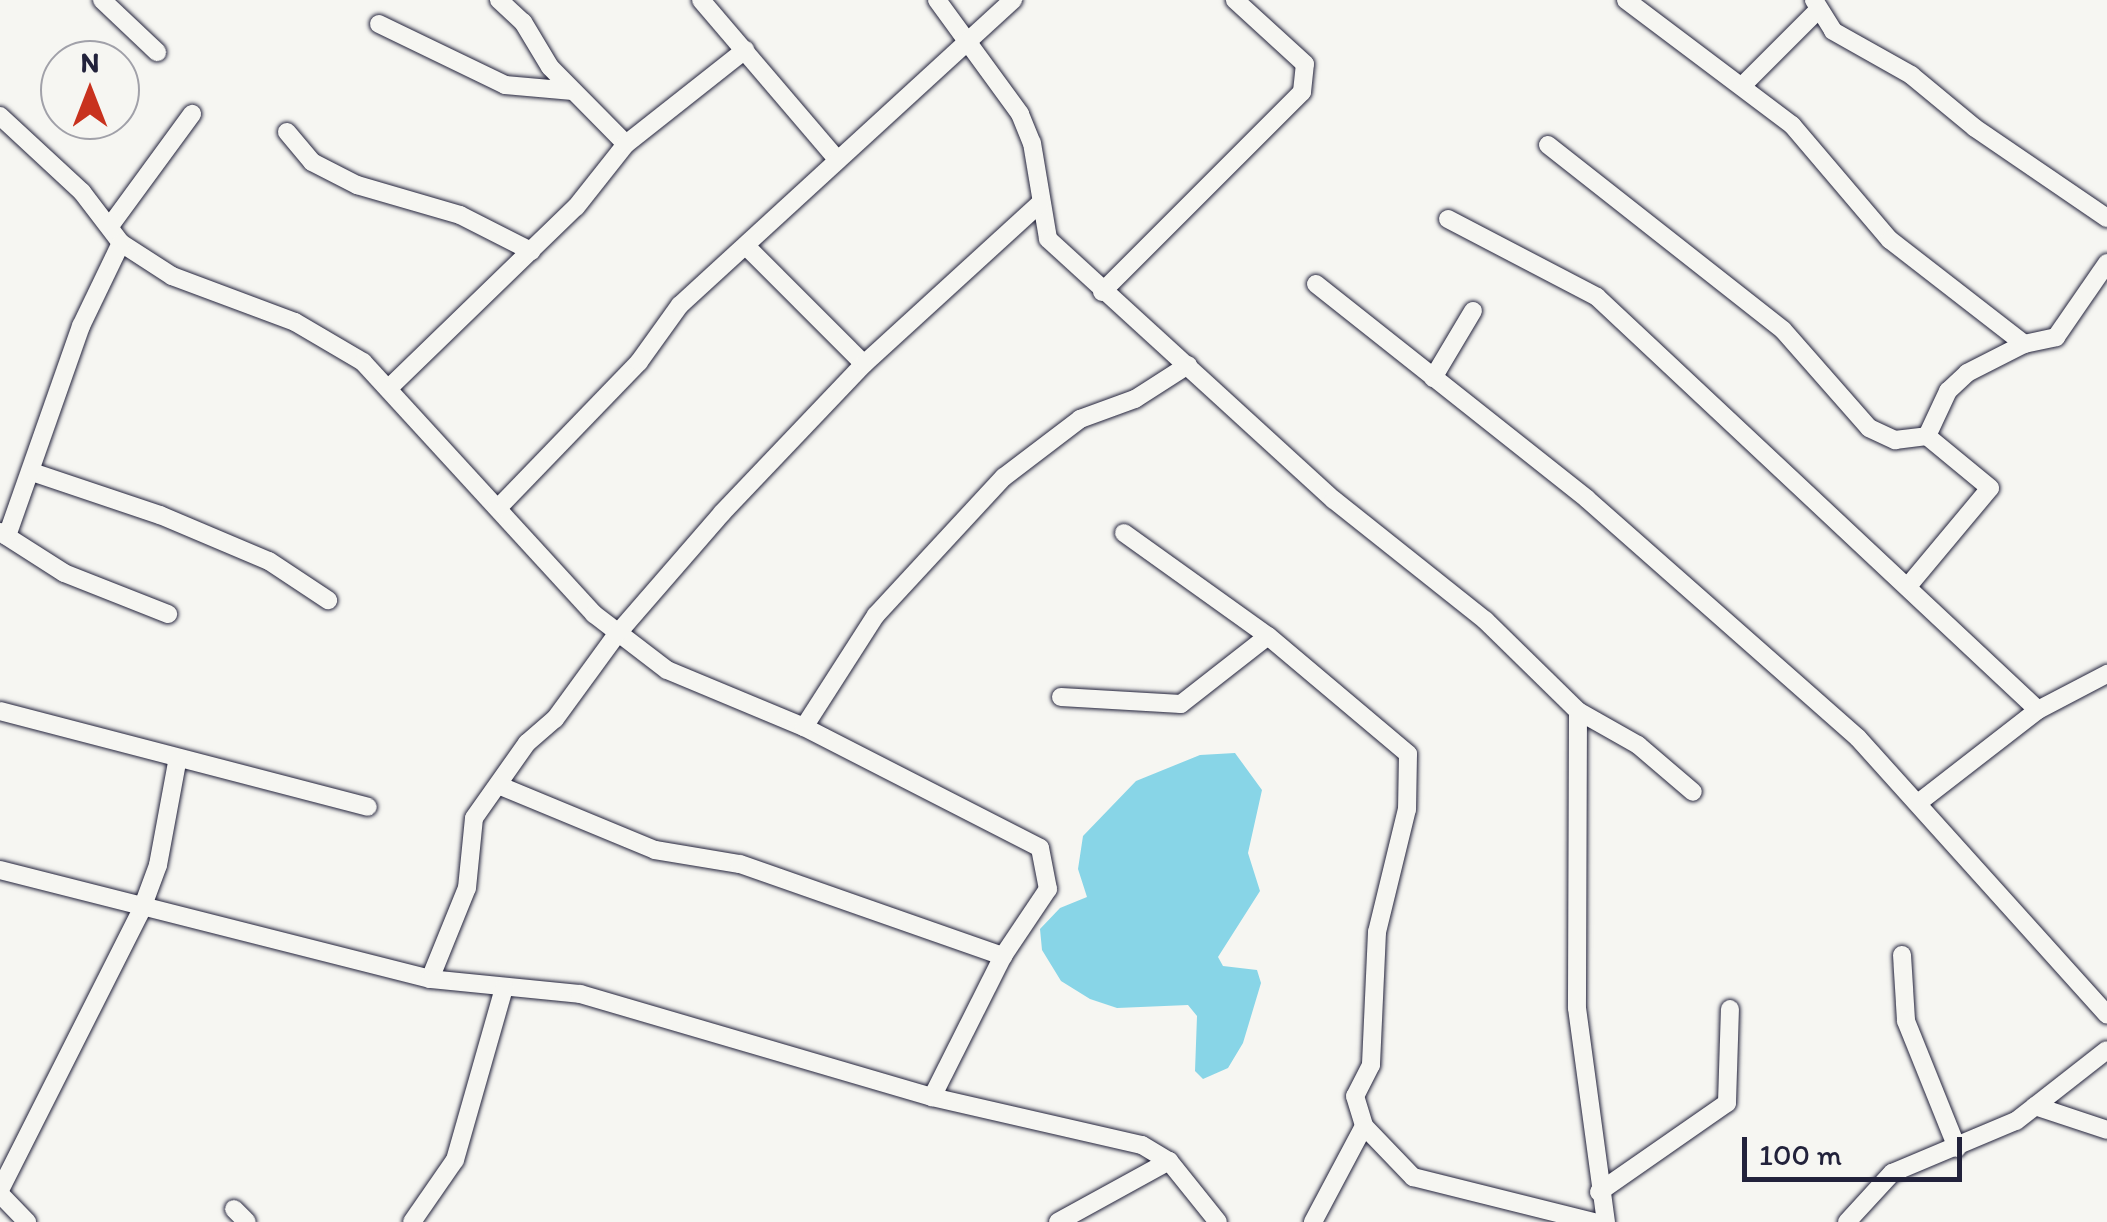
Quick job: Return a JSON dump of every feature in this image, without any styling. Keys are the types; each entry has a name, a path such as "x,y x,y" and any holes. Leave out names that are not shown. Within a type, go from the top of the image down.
{"street":[{"path":"102,0 157,52"},
{"path":"499,0 573,92 626,144"},
{"path":"701,0 836,158"},
{"path":"938,0 972,41 1020,114 1038,168 1040,204 1048,239 1334,500 1485,620 1578,711 1638,745 1693,792"},
{"path":"498,508 639,362 680,305 748,247 836,158 972,41 1013,0"},
{"path":"1102,292 1302,92 1305,64 1235,0"},
{"path":"1626,0 1792,124 1890,240 2024,344"},
{"path":"1742,86 1815,6 1833,31 1910,76 1975,128 2107,218"},
{"path":"379,24 505,86 573,92"},
{"path":"391,386 531,251 626,144 746,50"},
{"path":"110,226 192,114"},
{"path":"0,116 110,226 121,243 172,276 338,344 391,386 498,508 617,634 667,670 804,727 1040,848 1048,889 1003,956 932,1097"},
{"path":"287,132 312,162 357,185 460,215 531,251"},
{"path":"1548,145 1784,330 1869,428 1896,440 1927,436 1990,488 1909,585"},
{"path":"430,979 468,888 474,818 498,785 617,634 864,364 1040,204"},
{"path":"1448,219 1598,297 2038,710"},
{"path":"121,243 81,326 34,473 4,534 64,574 168,614"},
{"path":"748,247 864,364"},
{"path":"1927,436 1948,392 1993,357 2024,344 2056,337 2107,263"},
{"path":"1316,284 1625,532 1858,738 2107,1015"},
{"path":"1433,378 1472,311"},
{"path":"804,727 876,615 1004,477 1080,419 1135,400 1188,365"},
{"path":"34,473 160,515 269,561 328,600"},
{"path":"1124,533 1268,636 1408,754 1407,809 1376,932 1371,1065 1356,1096 1364,1126 1413,1177 1593,1222"},
{"path":"1061,697 1181,704 1268,636"},
{"path":"1918,803 2038,710 2107,674"},
{"path":"0,711 177,762 368,807"},
{"path":"1578,711 1578,1008 1599,1192 1606,1222"},
{"path":"27,1222 0,1192 142,910 158,865 177,762"},
{"path":"498,785 656,850 740,864 1003,956"},
{"path":"0,870 142,910 430,979 580,994 932,1097 1142,1145 1169,1160 1218,1222"},
{"path":"1902,956 1906,1021 1956,1148"},
{"path":"412,1222 454,1160 468,1125 504,988"},
{"path":"1599,1192 1727,1104 1730,1009"},
{"path":"1847,1222 1892,1173 1956,1148 2035,1106 2107,1051"},
{"path":"2035,1106 2107,1130"},
{"path":"1313,1222 1364,1126"},
{"path":"1058,1222 1169,1160"}],"water":[{"path":"1235,753 1262,790 1248,853 1260,891 1218,957 1223,966 1257,970 1261,983 1243,1043 1228,1068 1203,1079 1195,1071 1197,1016 1188,1005 1117,1008 1090,999 1061,981 1042,950 1040,929 1060,908 1087,897 1078,869 1083,836 1136,781 1200,755"}]}
